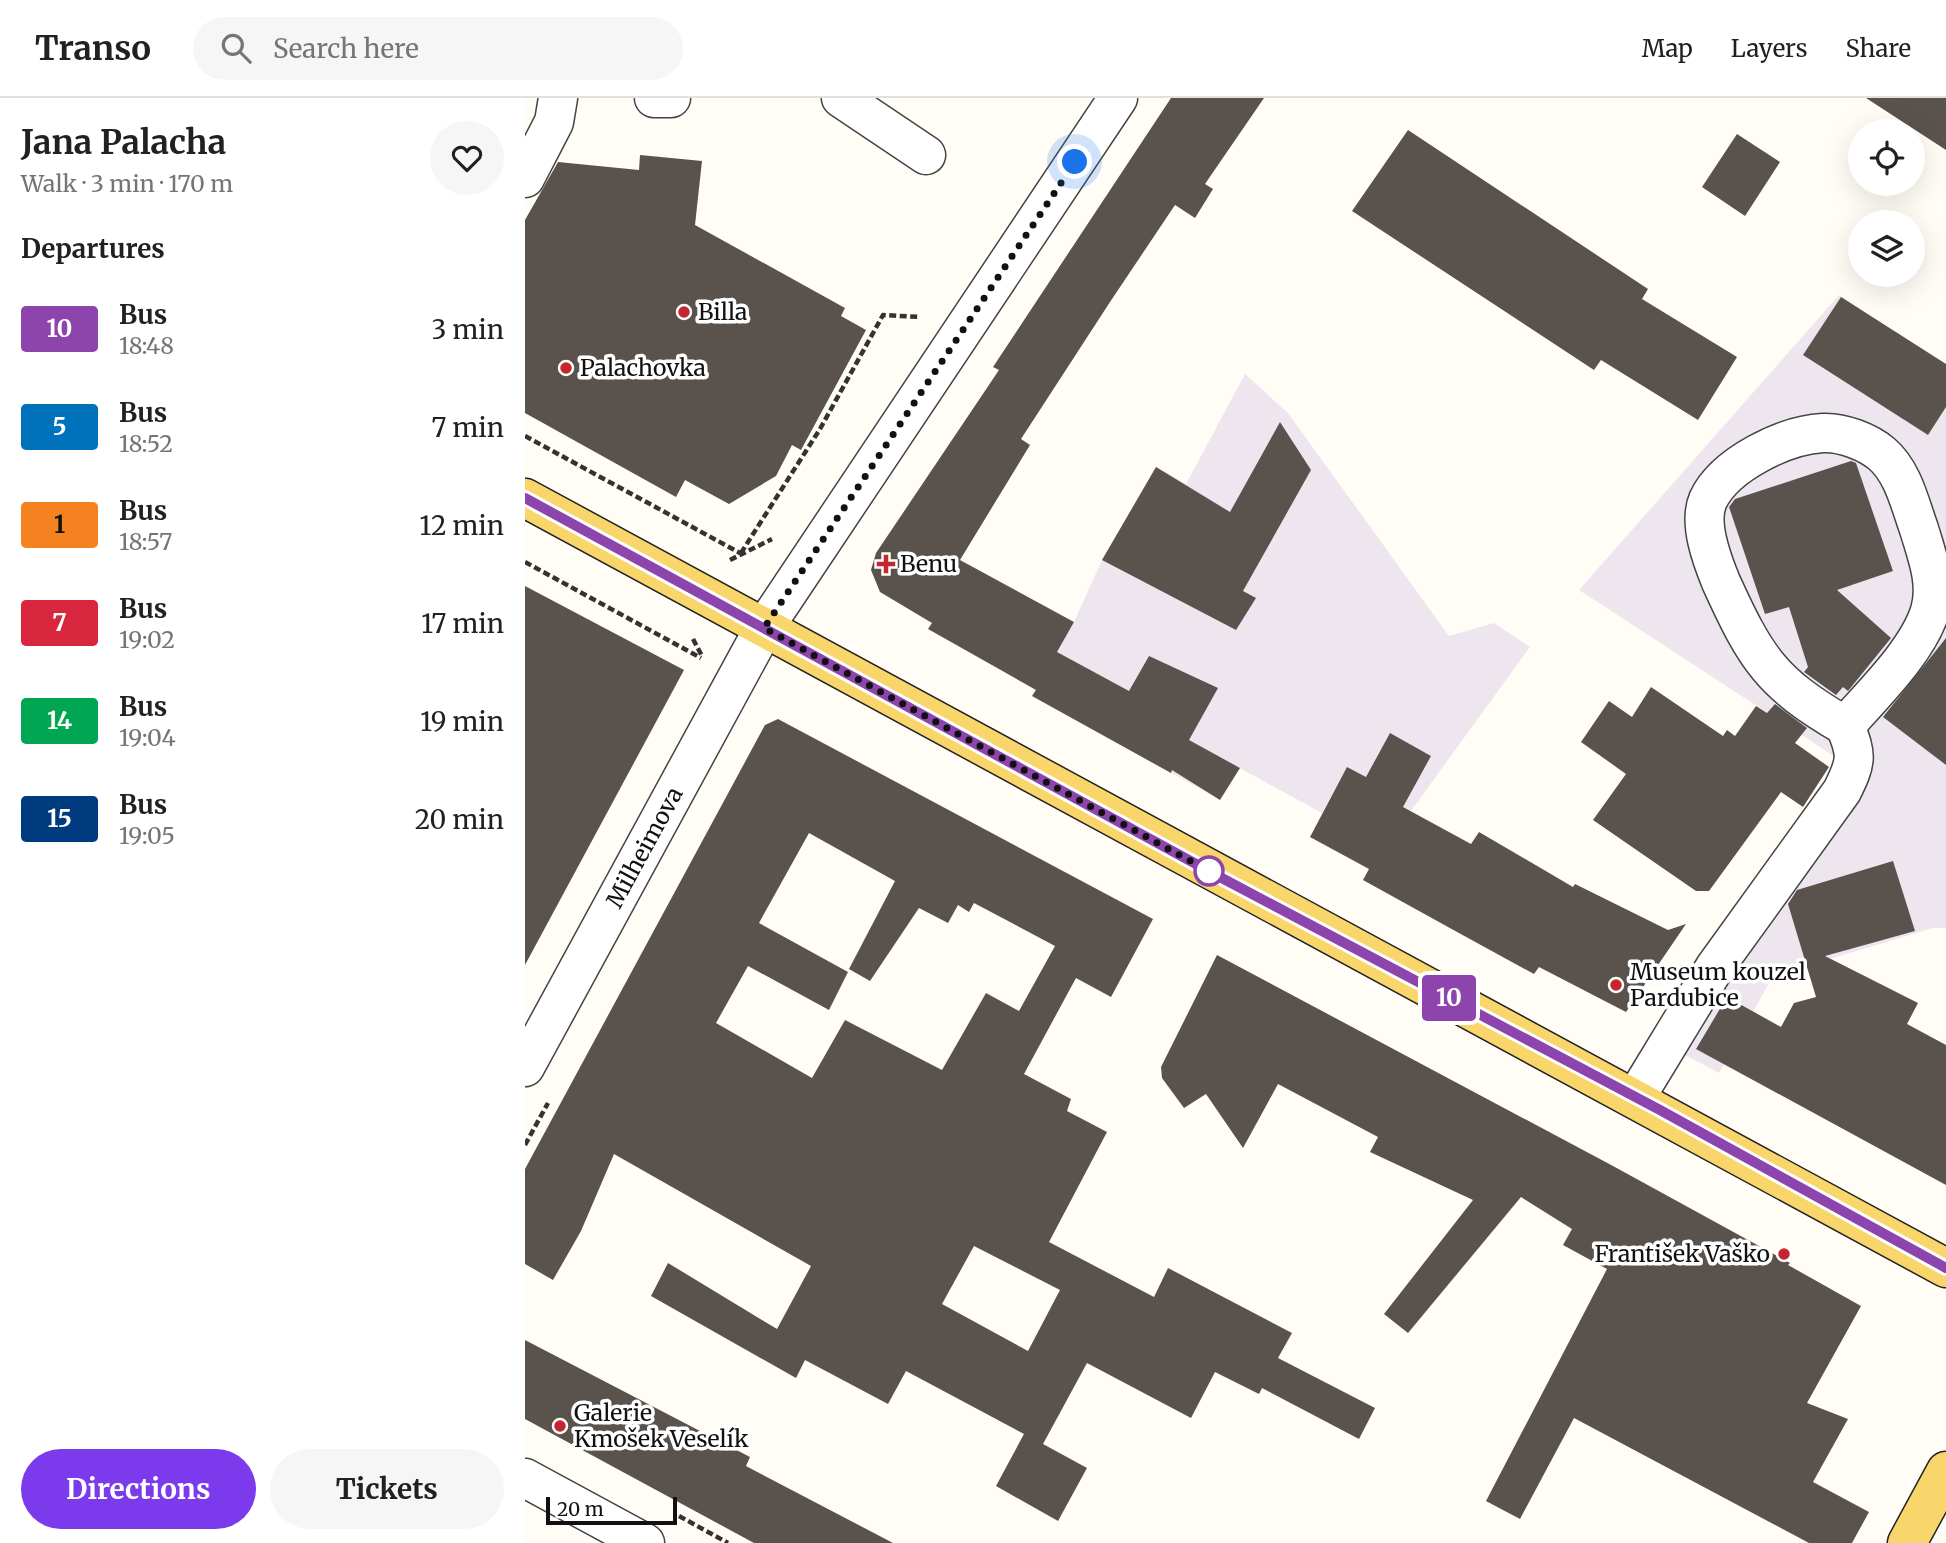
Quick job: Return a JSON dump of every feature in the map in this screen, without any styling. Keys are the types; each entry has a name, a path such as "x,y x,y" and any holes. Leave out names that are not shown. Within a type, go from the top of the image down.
{"main road":[{"path":"525,498 1218,876 1636,1097 1946,1268"},
{"path":"1907,1543 1946,1471"}],"street":[{"path":"525,178 554,122 558,98"},
{"path":"654,98 671,98"},
{"path":"841,98 926,155"},
{"name":"Milheimova","path":"525,1067 764,628 1118,98"},
{"path":"1636,1097 1716,967 1843,791 1855,765 1853,743 1845,726 1804,702 1773,675 1746,637 1716,569 1706,533 1707,502 1722,480 1753,455 1823,433 1853,438 1882,454 1904,485 1933,574 1930,611 1912,644 1845,726"},
{"path":"525,1478 645,1543"}],"path":[{"path":"728,561 741,553 820,429 883,315 920,317"},
{"path":"525,436 741,553"},
{"path":"525,562 703,660 691,634"}],"shaded area":[{"path":"1839,295 1946,366 1946,928 1933,928 1773,976 1719,1073 1649,1036 1840,760 1579,590"},
{"path":"1245,374 1288,413 1449,636 1494,623 1530,647 1371,866 1431,756 1391,734 1366,777 1347,767 1322,813 1236,766 1217,798 1032,696 1074,622 1102,560 1156,467 1186,484"}],"building":[{"path":"1171,98 1264,98 1205,184 1213,189 1195,218 1175,205 1110,302 1021,439 1030,445 960,560 1074,622 1057,652 1129,691 1149,656 1218,688 1189,740 1240,768 1220,800 1172,770 1171,773 1032,696 1036,690 928,629 932,623 880,592 871,570 876,553 999,370 993,367"},
{"path":"1866,98 1946,98 1946,150 1925,136 1925,119 1898,119"},
{"path":"1408,130 1648,289 1642,299 1737,357 1698,420 1601,360 1594,370 1352,211"},
{"path":"1737,134 1780,162 1745,216 1702,187"},
{"name":"Billa","path":"640,155 702,161 695,225 845,308 841,316 866,330 801,450 792,445 776,476 729,504 685,480 676,497 525,413 525,220 558,162 639,170"},
{"path":"1841,297 1946,364 1946,407 1928,435 1803,355"},
{"path":"1280,422 1311,470 1243,591 1256,598 1236,630 1102,560 1156,467 1230,512"},
{"path":"1851,461 1856,463 1893,571 1837,590 1891,638 1848,691 1843,687 1836,695 1804,672 1808,667 1789,607 1765,614 1729,507 1735,499"},
{"path":"525,586 684,670 525,965"},
{"path":"1946,638 1946,765 1883,717"},
{"path":"1651,687 1723,736 1727,730 1735,736 1756,706 1767,713 1775,704 1807,728 1795,743 1829,767 1803,807 1781,792 1709,891 1696,891 1593,820 1626,774 1581,742 1609,701 1632,717"},
{"path":"778,719 1153,919 1111,997 1076,978 1024,1074 1071,1099 1067,1111 1107,1132 1049,1242 1154,1297 1168,1268 1292,1333 1278,1358 1375,1408 1359,1439 1262,1388 1259,1394 1215,1372 1191,1418 1087,1363 1043,1444 1087,1468 1058,1521 996,1486 1024,1434 906,1371 888,1404 805,1360 796,1378 651,1296 668,1263 777,1329 811,1266 614,1154 581,1231 553,1280 525,1264 525,1169 765,725","holes":["809,833 895,881 849,969 870,981 919,908 948,923 958,905 969,912 974,903 1055,946 1019,1011 986,993 942,1070 845,1020 812,1078 716,1023 748,966 829,1010 848,972 759,923","974,1246 1060,1290 1028,1351 942,1304"]},
{"path":"1390,733 1431,756 1403,807 1471,844 1479,832 1573,887 1575,884 1668,930 1686,924 1626,1012 1539,967 1534,974 1363,880 1369,869 1310,837 1347,767 1366,777"},
{"path":"1893,861 1915,931 1825,956 1918,1003 1907,1024 1946,1045 1946,1185 1696,1049 1727,997 1781,1027 1794,1003 1816,997 1788,904 1797,890"},
{"path":"1217,955 1613,1166 1790,1263 1788,1265 1861,1306 1807,1403 1848,1419 1813,1482 1869,1512 1852,1543 1809,1543 1574,1418 1520,1519 1486,1501 1607,1269 1563,1245 1572,1229 1521,1197 1408,1333 1384,1314 1473,1200 1370,1152 1378,1137 1278,1084 1243,1148 1206,1094 1184,1108 1162,1078 1161,1067"},
{"path":"525,1340 750,1457 746,1466 893,1543 754,1543 525,1419"}],"bus line":[{"name":"10","path":"525,498 1218,876 1897,1238 1946,1268"}],"place":[{"name":"Billa","path":"684,312"},
{"name":"Palachovka","path":"566,368"},
{"name":"Benu","path":"886,564"},
{"name":"Museum kouzel Pardubice","path":"1616,985"},
{"name":"František Vaško","path":"1784,1254"},
{"name":"Galerie Kmošek Veselík","path":"560,1426"}],"route":[{"path":"1075,162 764,628 1218,876 1209,871"}]}
